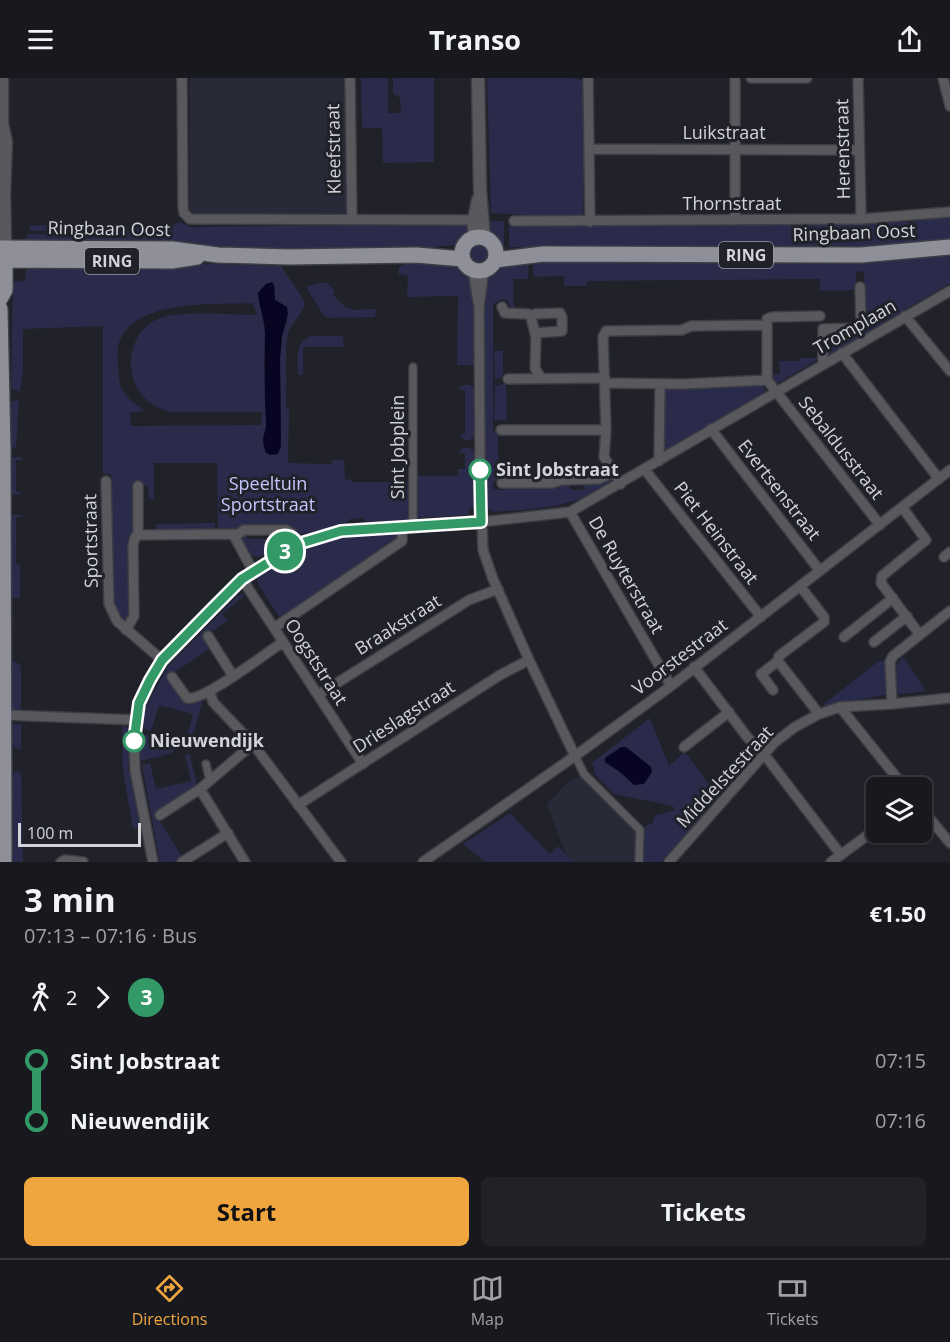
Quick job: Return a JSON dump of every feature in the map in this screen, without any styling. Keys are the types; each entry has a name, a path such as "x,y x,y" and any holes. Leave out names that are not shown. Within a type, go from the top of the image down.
{"main road":[{"name":"Ringbaan Oost","path":"2,254 172,261 218,255 289,257 417,255 445,249 479,254 861,255 950,247"},
{"path":"0,299 5,290 2,254"},
{"path":"0,309 4,862"}],"street":[{"path":"2,78 1,129 6,142 2,254"},
{"path":"182,78 183,207 184,213 190,219 474,220"},
{"name":"Kleefstraat","path":"350,78 352,220"},
{"path":"478,78 483,550 529,660 584,774 640,830 639,862"},
{"path":"588,78 590,222"},
{"path":"735,78 735,220"},
{"path":"751,78 807,78"},
{"name":"Herenstraat","path":"858,78 861,219"},
{"path":"943,78 950,106"},
{"name":"Luikstraat","path":"590,149 859,150"},
{"path":"479,254 474,220 480,190"},
{"name":"Thornstraat","path":"514,221 861,219 950,212"},
{"path":"823,364 823,329 861,326 860,287"},
{"name":"Tromplaan","path":"153,862 135,770 134,741 139,703 162,660 242,579 253,571 298,544 341,531 481,522 570,512 950,291"},
{"path":"502,307 505,313 528,314 531,317 535,333 535,368 540,377"},
{"path":"531,317 535,314 560,313 562,317 562,331 535,333"},
{"path":"777,392 767,380 766,319 772,316 820,316"},
{"path":"905,316 950,371"},
{"path":"621,484 604,457 606,430 603,337 606,332 682,330 691,326 767,325"},
{"path":"842,353 939,478"},
{"name":"Sint Jobplein","path":"413,367 413,527"},
{"path":"508,379 540,377 660,384 767,380"},
{"path":"659,461 660,384"},
{"name":"Sebaldusstraat","path":"777,392 880,525"},
{"name":"Evertsenstraat","path":"711,429 820,571"},
{"path":"501,430 606,430"},
{"name":"Piet Heinstraat","path":"645,470 761,617"},
{"name":"Voorstestraat","path":"423,862 671,686 950,470"},
{"path":"502,483 552,483 561,480 599,479 614,472"},
{"name":"Sportstraat","path":"106,481 109,604 117,621 162,660"},
{"path":"126,630 134,616 133,546 138,534 138,486"},
{"path":"902,507 927,540 882,576 881,583 920,634"},
{"name":"De Ruyterstraat","path":"570,512 671,686"},
{"path":"274,628 402,541 402,528"},
{"path":"138,534 238,534 244,530 286,530 291,533 298,544"},
{"path":"233,534 253,571"},
{"name":"Oogststraat","path":"242,579 363,764"},
{"path":"773,690 761,674 778,661 779,656 824,622 824,617 800,586"},
{"name":"Braakstraat","path":"318,695 469,600 498,590"},
{"path":"844,637 893,598"},
{"path":"892,704 890,662 893,656 950,611"},
{"path":"874,642 907,616"},
{"path":"208,636 233,676"},
{"path":"172,677 187,698 193,699 210,692 283,642"},
{"name":"Drieslagstraat","path":"298,805 500,675 529,660"},
{"path":"778,661 819,714"},
{"path":"694,667 841,855"},
{"path":"210,692 213,702 253,744 341,862"},
{"name":"Middelstestraat","path":"669,862 774,743 795,727 819,714 840,707 950,698"},
{"path":"840,707 895,777"},
{"path":"684,747 729,712"},
{"path":"4,715 136,720"},
{"path":"160,815 200,789 253,744"},
{"path":"206,764 210,781"},
{"path":"200,789 245,862"},
{"path":"932,821 950,843"},
{"path":"182,862 228,833"},
{"path":"831,862 866,836"},
{"path":"61,862 65,860 83,862"}],"shaded area":[{"path":"190,78 345,78 347,211 343,215 196,216 190,210"},
{"path":"272,282 275,300 287,307 288,314 282,336 280,359 281,446 278,454 271,455 266,453 263,442 266,426 265,333 258,293 266,284"},
{"path":"621,747 626,747 651,767 652,772 644,784 634,785 605,762 605,758"},
{"path":"581,777 633,828 636,835 636,862 573,862 566,855 547,804 568,782"}],"green space":[{"path":"361,78 388,78 388,113 401,113 400,98 393,93 393,78 434,78 434,162 383,163 382,128 362,128"},
{"path":"487,78 574,78 585,81 583,218 491,213"},
{"path":"950,217 950,242 894,249 590,250 509,247 509,221 512,221 512,225 908,222"},
{"path":"487,221 504,221 504,246 491,236"},
{"path":"179,222 191,227 466,224 470,226 469,233 458,245 380,251 288,252 127,241 26,241 27,234 82,234 101,228 166,227"},
{"path":"83,223 83,230 30,231 30,226"},
{"path":"479,244 486,247 489,254 486,261 479,264 472,261 469,254 472,247"},
{"path":"950,251 950,283 828,356 827,333 865,331 864,271 856,272 856,290 820,291 820,279 587,281 586,286 564,286 564,276 533,277 533,261"},
{"path":"446,261 462,266 470,279 475,316 475,365 457,365 458,296 407,297 408,276 398,274 399,267 408,263"},
{"path":"529,261 528,279 513,279 514,308 503,299 493,304 493,433 498,433 498,481 493,481 493,489 555,487 568,483 571,490 583,490 584,483 611,476 610,483 583,498 554,506 494,512 485,507 483,359 486,279 497,266"},
{"name":"Speeltuin Sportstraat","path":"185,263 281,266 304,300 304,308 289,330 286,345 286,408 289,409 288,463 331,464 332,460 344,460 345,479 352,480 352,482 408,482 408,520 367,522 363,518 350,519 346,524 301,534 296,533 290,527 218,531 217,463 154,463 154,499 149,499 148,486 134,486 135,530 134,539 127,554 127,576 130,579 128,610 131,613 127,620 124,620 114,605 111,474 103,474 103,326 23,329 23,371 20,392 11,388 13,282 25,281 27,264","holes":["266,284 274,285 275,300 287,307 287,321 282,336 280,359 281,446 264,432 267,425 265,333 258,293","253,303 258,315 181,314 160,318 149,324 134,344 131,369 140,393 159,408 170,412 262,412 261,425 131,426 130,413 145,411 127,396 119,379 118,345 128,328 141,318 158,311 198,305"]},
{"path":"327,283 335,291 333,295 346,308 376,309 375,317 330,318 324,316 306,287"},
{"path":"310,336 343,336 344,347 303,347 303,375 298,375 299,348"},
{"path":"494,351 503,351 503,377 495,379"},
{"path":"800,358 820,358 778,383 774,381 772,375 780,374 779,361 800,361"},
{"path":"506,383 507,421 494,420 495,386"},
{"path":"763,383 765,392 662,453 662,387"},
{"path":"464,385 470,385 476,389 476,435 470,440 459,436 465,434 465,390 459,389"},
{"path":"19,400 16,448 8,442 10,402"},
{"path":"462,448 470,448 476,452 476,508 469,509 469,515 417,518 417,476 458,476 458,469 465,469 465,453 459,453"},
{"path":"11,457 21,457 23,460 16,460 16,492 22,492 21,494 11,495 8,487 7,471"},
{"path":"11,515 22,517 16,517 16,564 20,565 20,598 9,596 8,517"},
{"path":"215,523 215,532 158,532 156,529 156,524"},
{"path":"247,533 247,539 283,539 284,533 289,538 287,542 260,557 253,556 241,543 242,537"},
{"path":"401,534 281,620 257,582 256,576 271,564 305,547 343,538"},
{"path":"242,594 244,596 222,614 228,621 204,636 210,648 171,675 185,702 193,703 203,700 191,742 186,741 193,714 159,705 151,731 141,728 146,706 168,666 237,596"},
{"path":"903,657 926,691 898,693 896,666"},
{"path":"15,661 21,666 21,711 14,711 10,707 9,665"},
{"path":"879,661 885,663 887,693 825,708 824,704"},
{"path":"650,718 669,766 685,752 719,797 661,862 644,862 645,826 653,823 655,815 674,811 673,806 614,794 596,776 592,763","holes":["621,747 626,747 627,777 605,762 606,758"]},
{"path":"21,724 21,750 14,747 10,741 9,726"},
{"path":"122,725 129,728 130,733 128,771 130,771 141,829 133,829 123,771"},
{"path":"141,734 167,739 177,745 177,749 169,754 141,761 139,748"},
{"path":"190,754 196,788 155,813 182,857 175,862 160,862 142,765 150,763 156,789 191,781 185,755"},
{"path":"16,771 21,773 23,862 10,862 9,780"},
{"path":"510,813 550,854 558,846 573,862 485,862 463,844"}],"bus line":[{"name":"3","path":"134,741 139,703 162,660 242,579 298,544 341,531 481,522 480,470"}],"place":[{"name":"Sint Jobstraat","path":"480,470"},
{"name":"Nieuwendijk","path":"134,741"}]}
